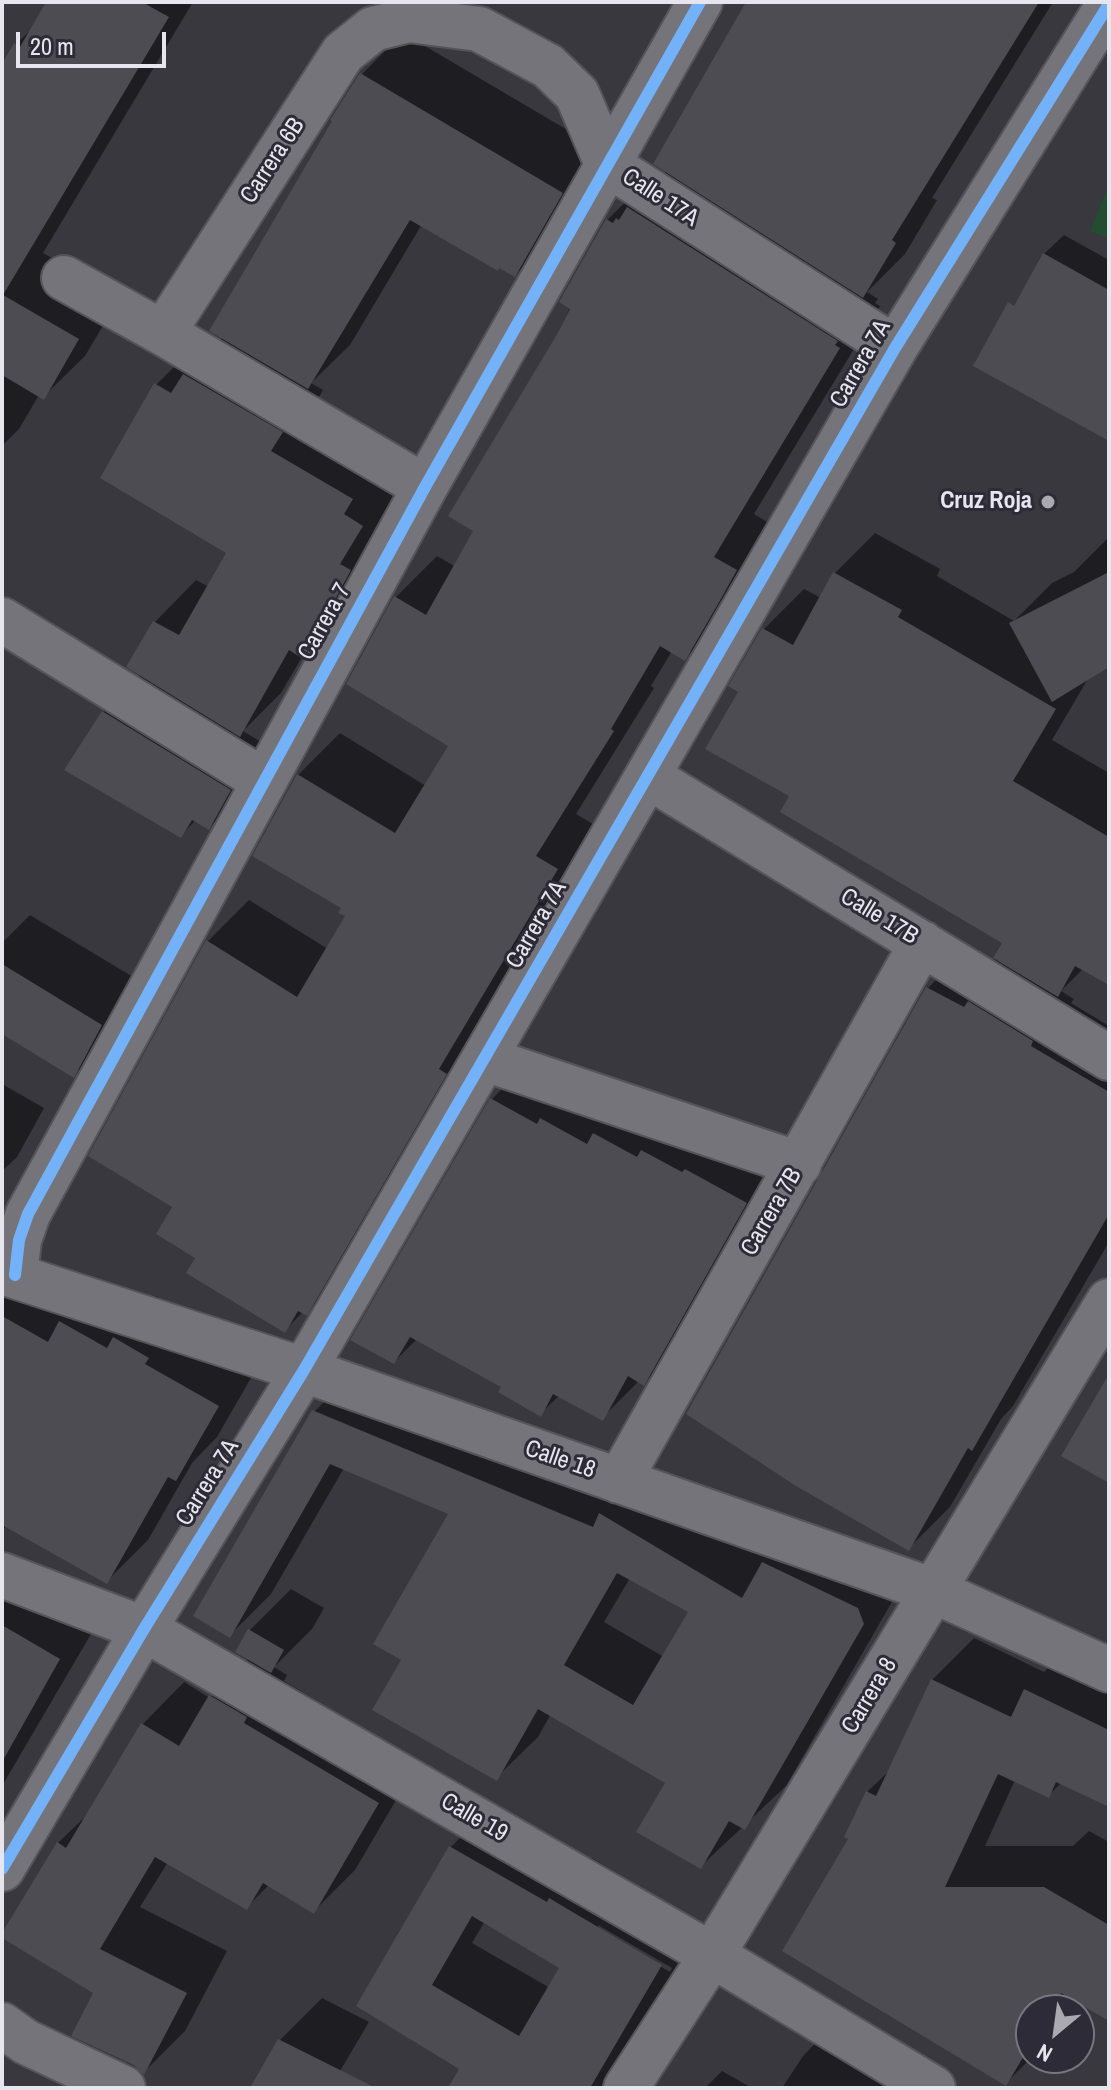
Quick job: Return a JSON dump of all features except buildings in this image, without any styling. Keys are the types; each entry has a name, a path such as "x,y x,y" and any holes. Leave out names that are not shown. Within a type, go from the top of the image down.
{"street":[{"name":"Carrera 7","path":"9,1273 28,1214 425,487 700,2"},
{"name":"Carrera 7A","path":"2,1869 144,1629 304,1370 895,348 1109,4"},
{"name":"Calle 17A","path":"409,20 479,29 548,66 577,94 607,164 895,348"},
{"name":"Carrera 6B","path":"163,333 343,53 373,29 409,20"},
{"path":"64,278 425,487"},
{"path":"2,620 264,781"},
{"name":"Calle 17B","path":"649,777 1109,1058"},
{"name":"Carrera 7B","path":"619,1481 922,943"},
{"path":"485,1059 799,1164"},
{"name":"Calle 18","path":"9,1273 304,1370 934,1591 1109,1670"},
{"name":"Carrera 8","path":"626,2088 712,1955 1109,1301"},
{"name":"Calle 19","path":"2,1575 144,1629 712,1955 933,2088"},
{"path":"2,2025 26,2042 123,2088"}],"green space":[{"path":"1109,184 1109,239 1090,231"}],"cycle path":[{"path":"15,1275 19,1240 28,1214 425,487 700,2"},
{"path":"2,1869 144,1629 304,1370 895,348 1109,4"}],"place":[{"name":"Cruz Roja","path":"1048,502"}]}
